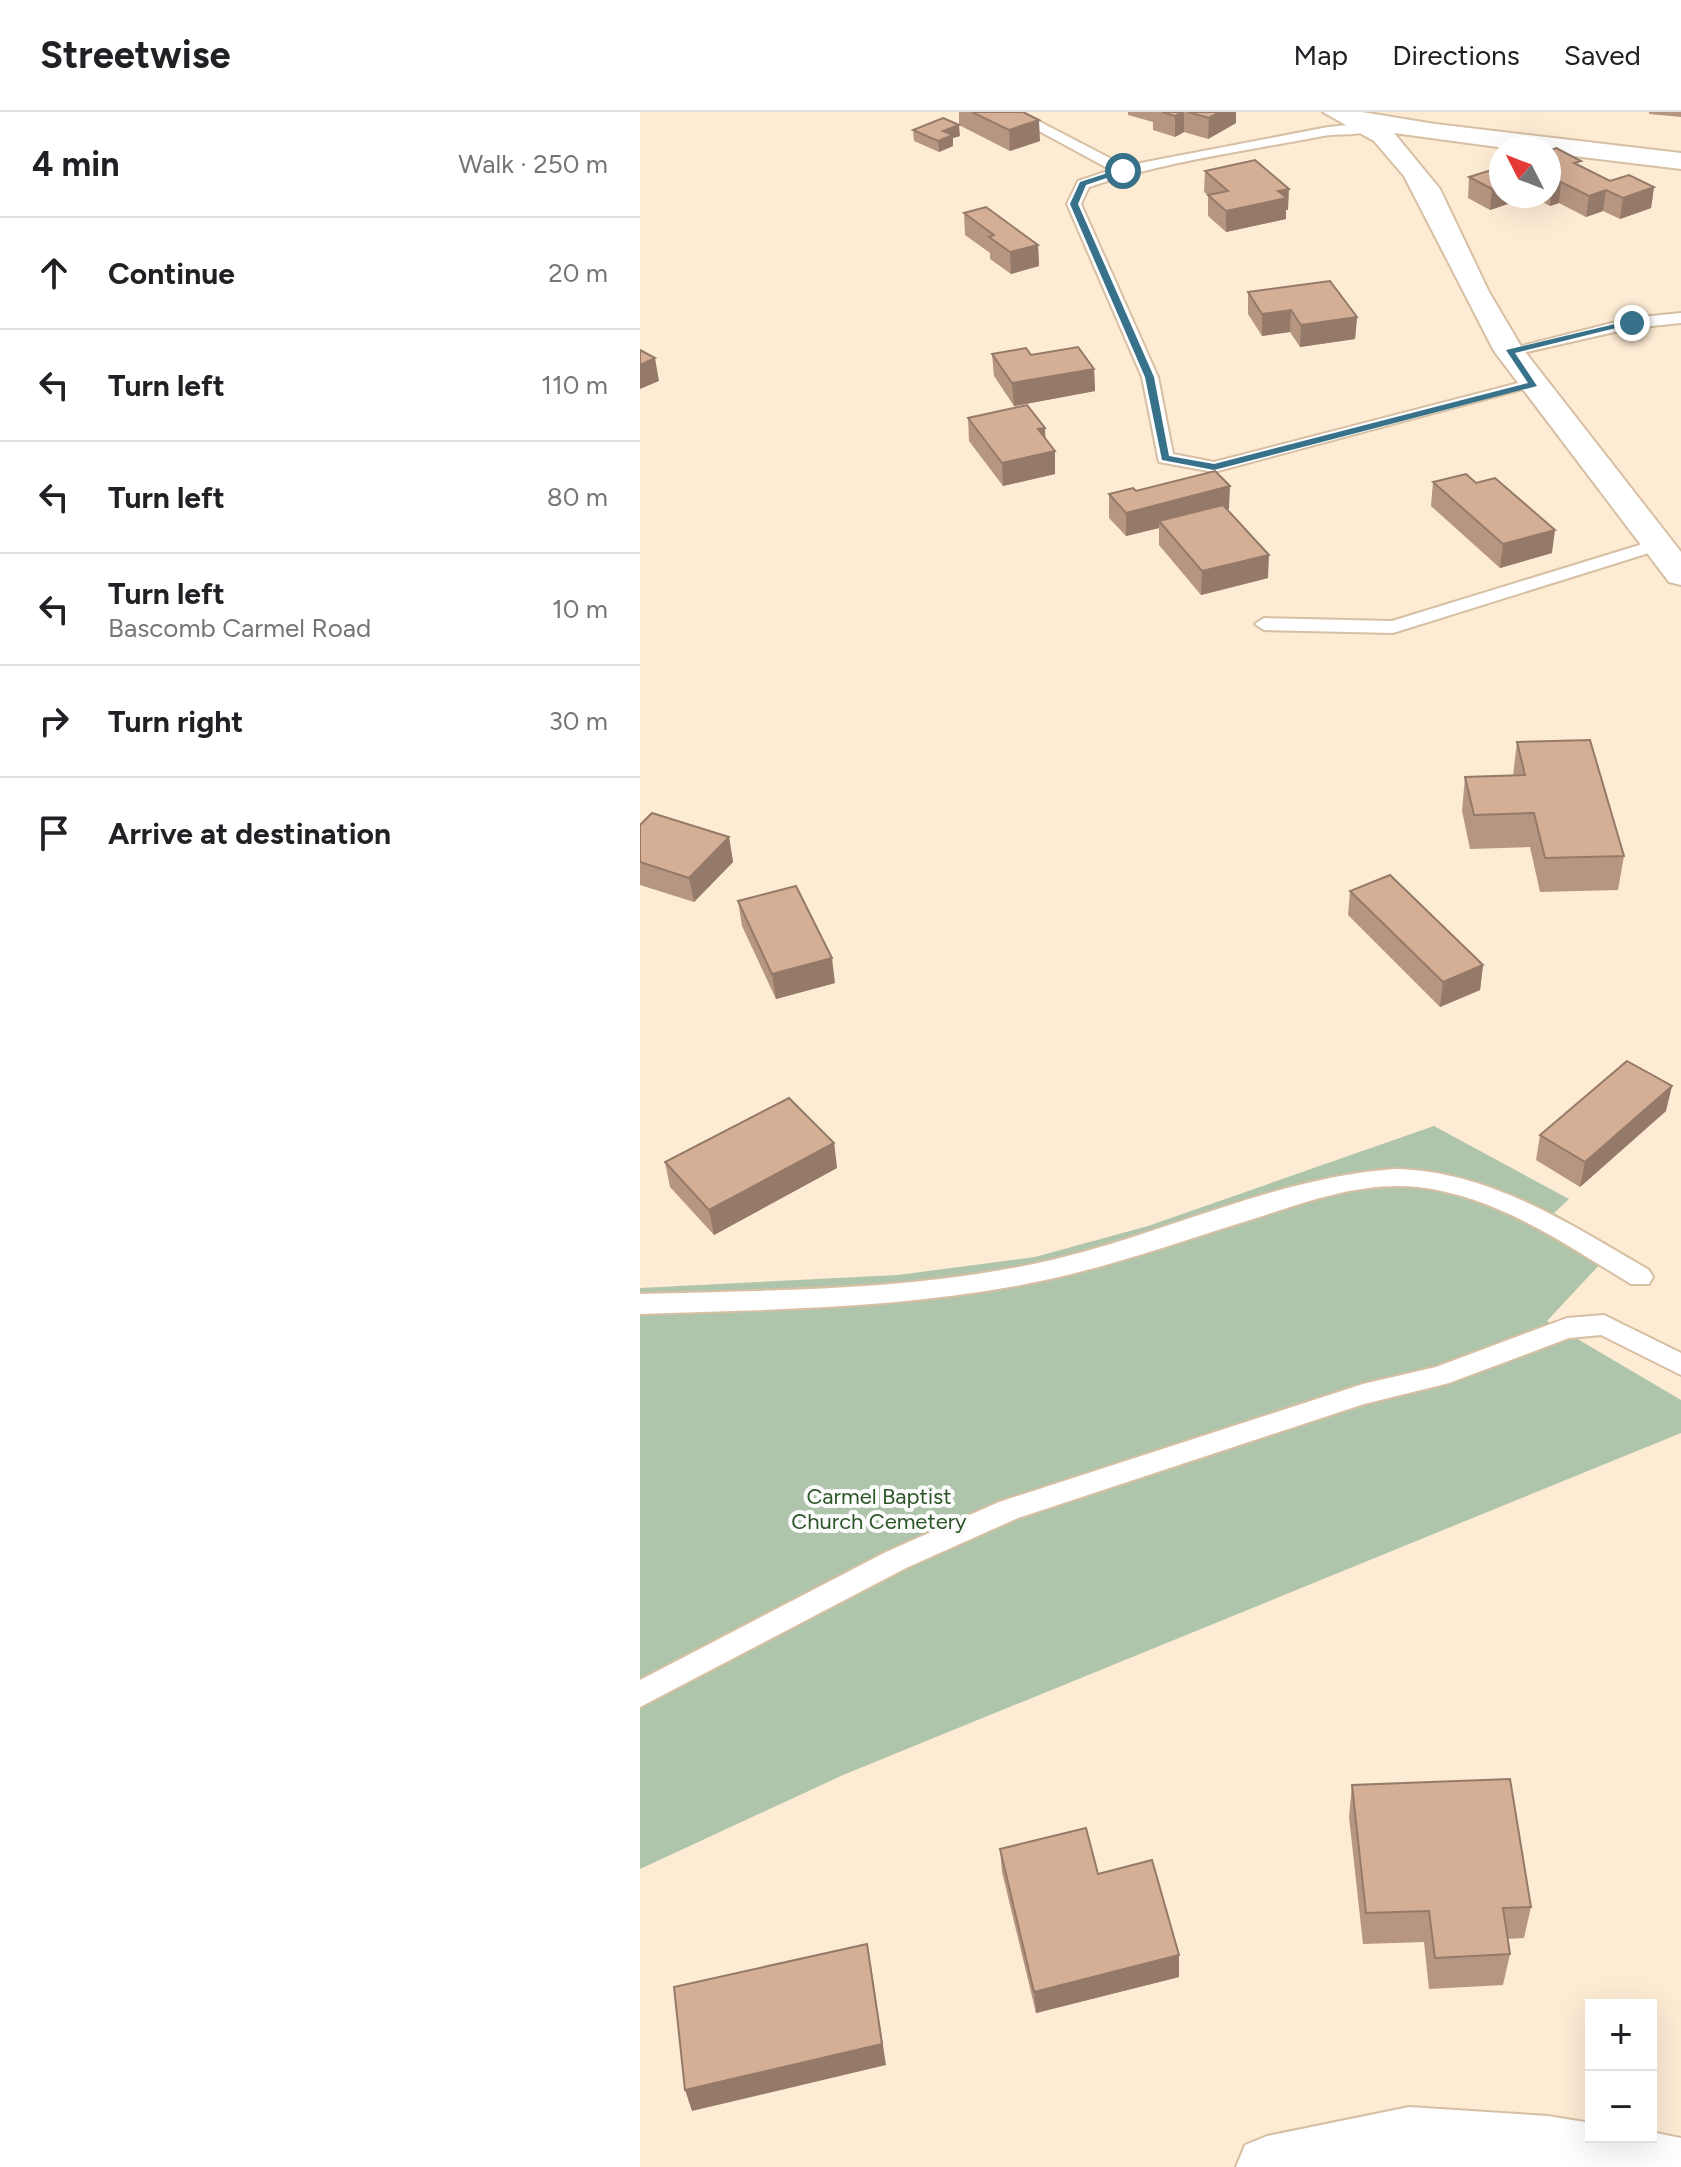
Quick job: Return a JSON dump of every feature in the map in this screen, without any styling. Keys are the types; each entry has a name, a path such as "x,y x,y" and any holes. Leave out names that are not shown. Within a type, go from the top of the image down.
{"street":[{"path":"1353,119 1435,132 1681,161"},
{"path":"1353,119 1383,136 1427,189 1475,292 1509,351 1681,575"},
{"path":"1267,2167 1409,2138 1548,2147 1676,2167"}],"lane":[{"path":"1011,112 1123,171"},
{"path":"1353,119 1328,131 1123,171 1083,184 1074,204 1150,377 1165,458 1214,467 1534,384"},
{"path":"1509,351 1632,323 1681,318"},
{"path":"1264,624 1393,627 1659,544"},
{"path":"640,1304 865,1296 1026,1275 1102,1256 1318,1190 1370,1179 1413,1178 1451,1182 1497,1198 1640,1277"},
{"path":"640,1694 896,1560 1009,1510 1363,1394 1440,1376 1567,1328 1604,1325 1681,1365"}],"green space":[{"name":"Carmel Baptist Church Cemetery","path":"1434,1126 1569,1199 1554,1213 1615,1248 1547,1321 1681,1400 1681,1433 843,1775 640,1869 640,1288 898,1275 1035,1257 1148,1226"}],"building":[{"path":"972,112 1023,112 1039,120 1009,130"},
{"path":"1188,112 1220,112 1209,118"},
{"path":"943,118 959,125 943,131 953,135 938,141 913,130"},
{"path":"1561,151 1581,161 1574,163 1610,181 1629,175 1654,187 1623,198 1606,190 1589,196 1561,182"},
{"path":"1255,160 1289,189 1278,191 1287,198 1226,211 1208,195 1228,191 1205,171"},
{"path":"1489,171 1489,187 1469,177"},
{"path":"986,207 1038,245 1010,252 989,237 994,235 964,213"},
{"path":"1330,281 1357,317 1301,325 1291,310 1262,314 1248,292"},
{"path":"1078,347 1094,369 1012,383 992,354 1026,348 1031,355"},
{"path":"640,350 655,358 640,365"},
{"path":"1027,405 1045,428 1038,429 1055,451 1002,463 968,418"},
{"path":"1215,471 1230,486 1126,513 1109,494 1133,488 1136,491"},
{"path":"1466,474 1476,483 1495,478 1555,530 1503,544 1433,482"},
{"path":"1223,505 1269,555 1202,571 1159,521"},
{"path":"1590,740 1624,856 1545,858 1534,813 1474,815 1465,777 1525,775 1517,742"},
{"path":"652,813 729,837 689,878 640,862 640,825"},
{"path":"1390,875 1483,965 1443,982 1350,891"},
{"path":"796,886 832,958 772,974 738,901"},
{"path":"1627,1061 1672,1086 1585,1162 1540,1135"},
{"path":"789,1098 834,1143 709,1210 665,1162"},
{"path":"1510,1779 1531,1907 1503,1908 1510,1954 1435,1958 1429,1911 1366,1913 1352,1785"},
{"path":"1086,1828 1098,1874 1152,1860 1179,1955 1034,1992 1000,1849"},
{"path":"867,1944 882,2044 685,2090 674,1987"}],"route":[{"path":"1123,171 1083,184 1074,204 1095,258 1118,302 1150,377 1165,458 1214,467 1534,384 1509,351 1632,323"}]}
